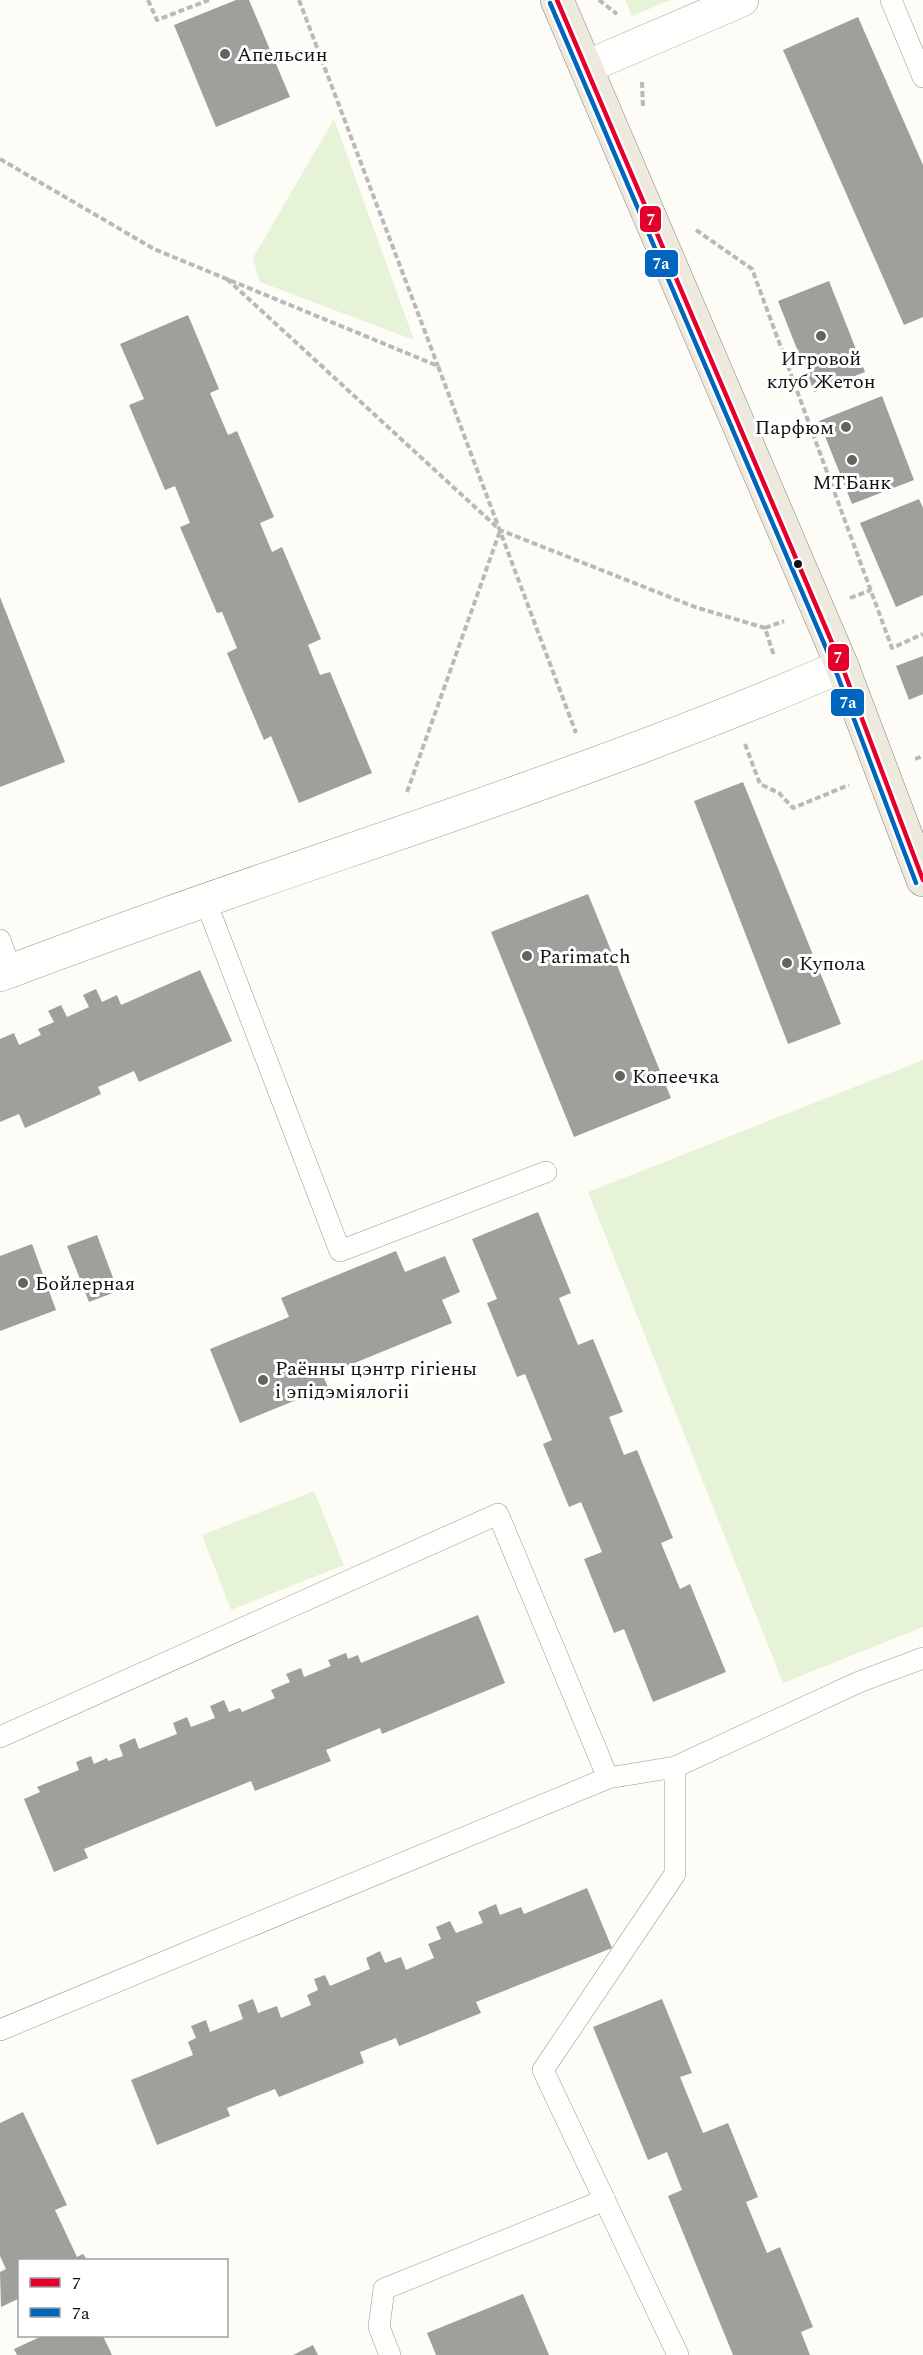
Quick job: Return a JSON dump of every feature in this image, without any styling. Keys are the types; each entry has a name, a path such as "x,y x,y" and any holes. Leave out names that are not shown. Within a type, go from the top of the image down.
{"main road":[{"path":"557,0 842,666 923,880"}],"street":[{"path":"586,68 742,0"},
{"path":"6,973 733,713 842,666"}],"lane":[{"path":"891,0 923,77"},
{"path":"206,902 340,1251 546,1172"},
{"path":"0,940 6,973"},
{"path":"0,1737 498,1514 608,1778"},
{"path":"0,2030 608,1778 675,1767 859,1682 923,1658"},
{"path":"675,1767 675,1874 543,2070 678,2355"},
{"path":"390,2355 379,2327 384,2289 605,2200"}],"path":[{"path":"148,0 157,20 209,0"},
{"path":"299,0 588,766"},
{"path":"598,0 624,19 640,44 644,114"},
{"path":"0,159 154,249 438,366"},
{"path":"691,219 696,230 752,269 892,648 923,634"},
{"path":"227,279 500,530 695,607 765,628 775,653 771,663"},
{"path":"391,836 500,530"},
{"path":"733,713 760,784 779,793 793,808 923,756"}],"green space":[{"path":"625,0 671,0 632,16"},
{"path":"334,119 414,340 260,282 253,258"},
{"path":"923,1060 923,1627 783,1683 588,1192"},
{"path":"314,1491 344,1565 231,1610 202,1535"}],"building":[{"path":"236,0 249,0 290,97 216,127 174,25"},
{"path":"858,17 923,165 923,317 904,325 783,50"},
{"name":"Игровой клуб Жетон","path":"829,281 865,372 814,392 778,301"},
{"path":"188,315 219,389 210,393 228,435 237,431 274,517 260,523 272,552 282,547 321,639 308,645 320,675 330,672 372,773 299,803 271,736 264,740 227,653 237,648 222,612 217,613 180,527 190,523 175,486 165,490 129,405 144,399 120,344"},
{"path":"882,396 914,480 852,504 819,421"},
{"path":"919,499 923,508 923,595 896,607 860,523"},
{"path":"0,597 65,762 0,787"},
{"path":"923,656 923,694 909,700 896,666"},
{"name":"Купола","path":"743,782 841,1024 788,1044 694,801"},
{"path":"588,894 671,1098 574,1137 491,932"},
{"path":"200,970 232,1041 139,1082 134,1071 98,1087 101,1094 25,1128 19,1114 0,1122 0,1039 14,1033 19,1045 41,1035 38,1029 54,1022 48,1011 61,1005 67,1017 89,1007 83,995 96,989 102,1002 117,995 121,1005"},
{"path":"538,1212 571,1293 559,1298 578,1345 593,1339 623,1412 609,1417 624,1455 637,1450 673,1538 661,1543 680,1589 690,1584 726,1672 653,1702 624,1629 614,1633 584,1559 602,1552 581,1502 569,1507 543,1444 552,1440 525,1374 517,1377 487,1303 497,1299 472,1239"},
{"path":"97,1235 118,1291 89,1302 67,1246"},
{"name":"Бойлерная","path":"32,1244 56,1310 0,1331 0,1256"},
{"path":"396,1251 405,1272 445,1256 460,1292 442,1300 452,1323 323,1376 328,1387 240,1423 210,1349 289,1317 281,1298"},
{"path":"478,1615 505,1683 382,1734 380,1728 326,1750 331,1761 255,1791 251,1781 84,1849 88,1858 54,1872 24,1799 40,1792 37,1787 79,1770 76,1762 91,1756 94,1764 107,1758 108,1761 123,1756 119,1745 135,1738 139,1749 177,1734 173,1723 187,1717 191,1727 215,1718 210,1706 224,1700 229,1712 240,1708 242,1712 275,1698 271,1690 290,1682 286,1674 301,1668 304,1677 331,1666 328,1660 346,1653 348,1659 358,1655 361,1663"},
{"path":"587,1888 612,1948 476,2002 481,2013 399,2046 396,2038 360,2052 364,2063 279,2097 275,2089 227,2108 230,2116 157,2145 131,2080 193,2055 188,2042 196,2038 191,2026 206,2020 210,2032 243,2019 238,2005 253,1999 258,2013 277,2006 281,2018 311,2005 307,1995 318,1990 314,1979 325,1975 330,1986 370,1969 366,1958 380,1951 385,1963 401,1957 406,1970 434,1958 428,1944 441,1939 436,1927 450,1921 456,1933 483,1923 478,1912 496,1904 500,1915 521,1907 524,1914"},
{"path":"662,1999 692,2073 680,2077 703,2133 728,2123 758,2197 746,2202 767,2253 780,2247 813,2327 801,2332 810,2355 733,2355 668,2196 682,2190 667,2152 648,2160 593,2027"},
{"path":"23,2112 67,2205 55,2210 77,2257 83,2254 86,2259 18,2259 18,2299 1,2307 0,2272 6,2269 0,2256 0,2123"},
{"path":"523,2294 549,2355 436,2355 427,2333"},
{"path":"40,2337 103,2337 112,2355 17,2355 14,2349"},
{"path":"313,2345 318,2355 293,2355"}],"transit line":[{"name":"7","path":"557,0 842,666 923,880"},
{"name":"7а","path":"550,3 835,669 916,883"}],"place":[{"name":"Апельсин","path":"225,54"},
{"name":"Игровой клуб Жетон","path":"821,336"},
{"name":"Парфюм","path":"846,427"},
{"name":"МТБанк","path":"852,460"},
{"name":"Parimatch","path":"527,956"},
{"name":"Купола","path":"787,963"},
{"name":"Копеечка","path":"620,1076"},
{"name":"Бойлерная","path":"23,1283"},
{"name":"Раённы цэнтр гігіены і эпідэміялогіі","path":"263,1380"}]}
